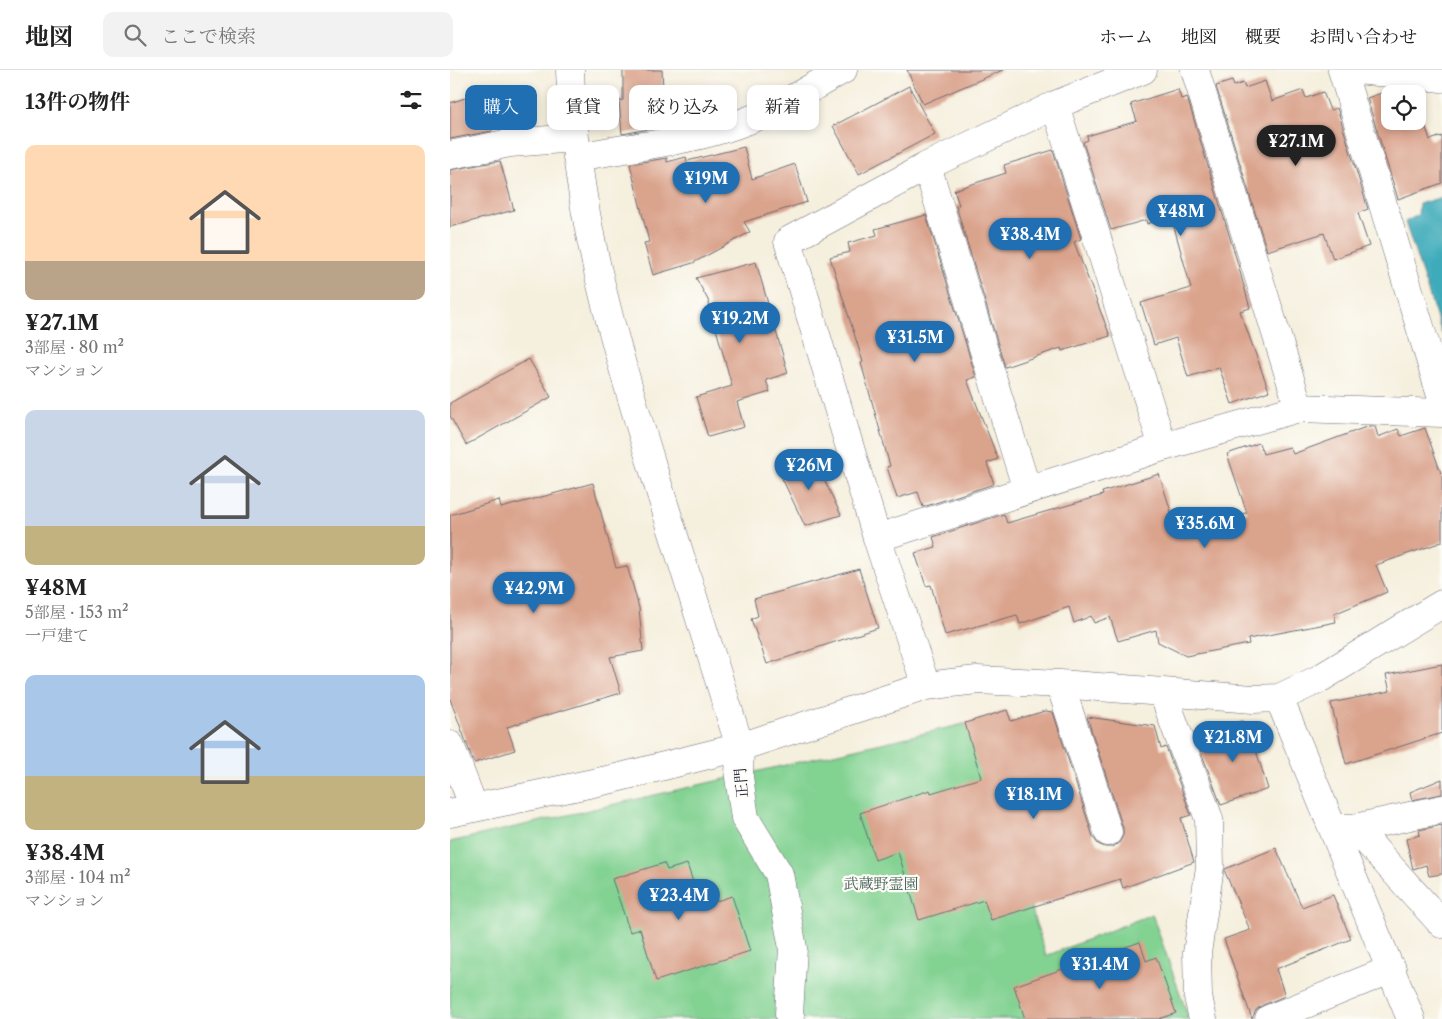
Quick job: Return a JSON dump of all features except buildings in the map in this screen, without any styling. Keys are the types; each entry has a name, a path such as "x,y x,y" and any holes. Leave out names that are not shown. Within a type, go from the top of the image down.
{"street":[{"path":"570,70 582,199 595,265 613,339 740,747"},
{"path":"450,156 510,143 576,147 704,134 738,124 778,106 843,70"},
{"path":"926,686 877,538 788,241 927,166 1055,105 1143,70"},
{"path":"1195,70 1299,408"},
{"path":"1342,70 1442,399"},
{"path":"1357,70 1442,78"},
{"path":"1055,105 1163,447"},
{"path":"927,166 1027,490"},
{"path":"877,538 1163,447 1299,408 1442,413"},
{"path":"450,745 462,810 612,779 740,747 926,686 978,680 1060,684 1253,699 1279,698 1320,679 1442,604"},
{"path":"1060,684 1108,832"},
{"path":"1163,693 1209,820 1210,867 1197,953 1198,997 1203,1019"},
{"path":"1279,698 1345,828 1392,969 1411,1019"},
{"name":"正門","path":"740,747 738,777 745,818 780,874 794,948 790,1019"},
{"path":"1345,828 1442,809"},
{"path":"1345,828 1442,924"},
{"path":"1268,1019 1392,969"}],"green space":[{"name":"武蔵野霊園","path":"973,722 1046,956 1152,914 1189,1019 450,1019 450,842"}],"water":[{"path":"1442,197 1442,334 1405,222 1418,215 1419,204"}]}
